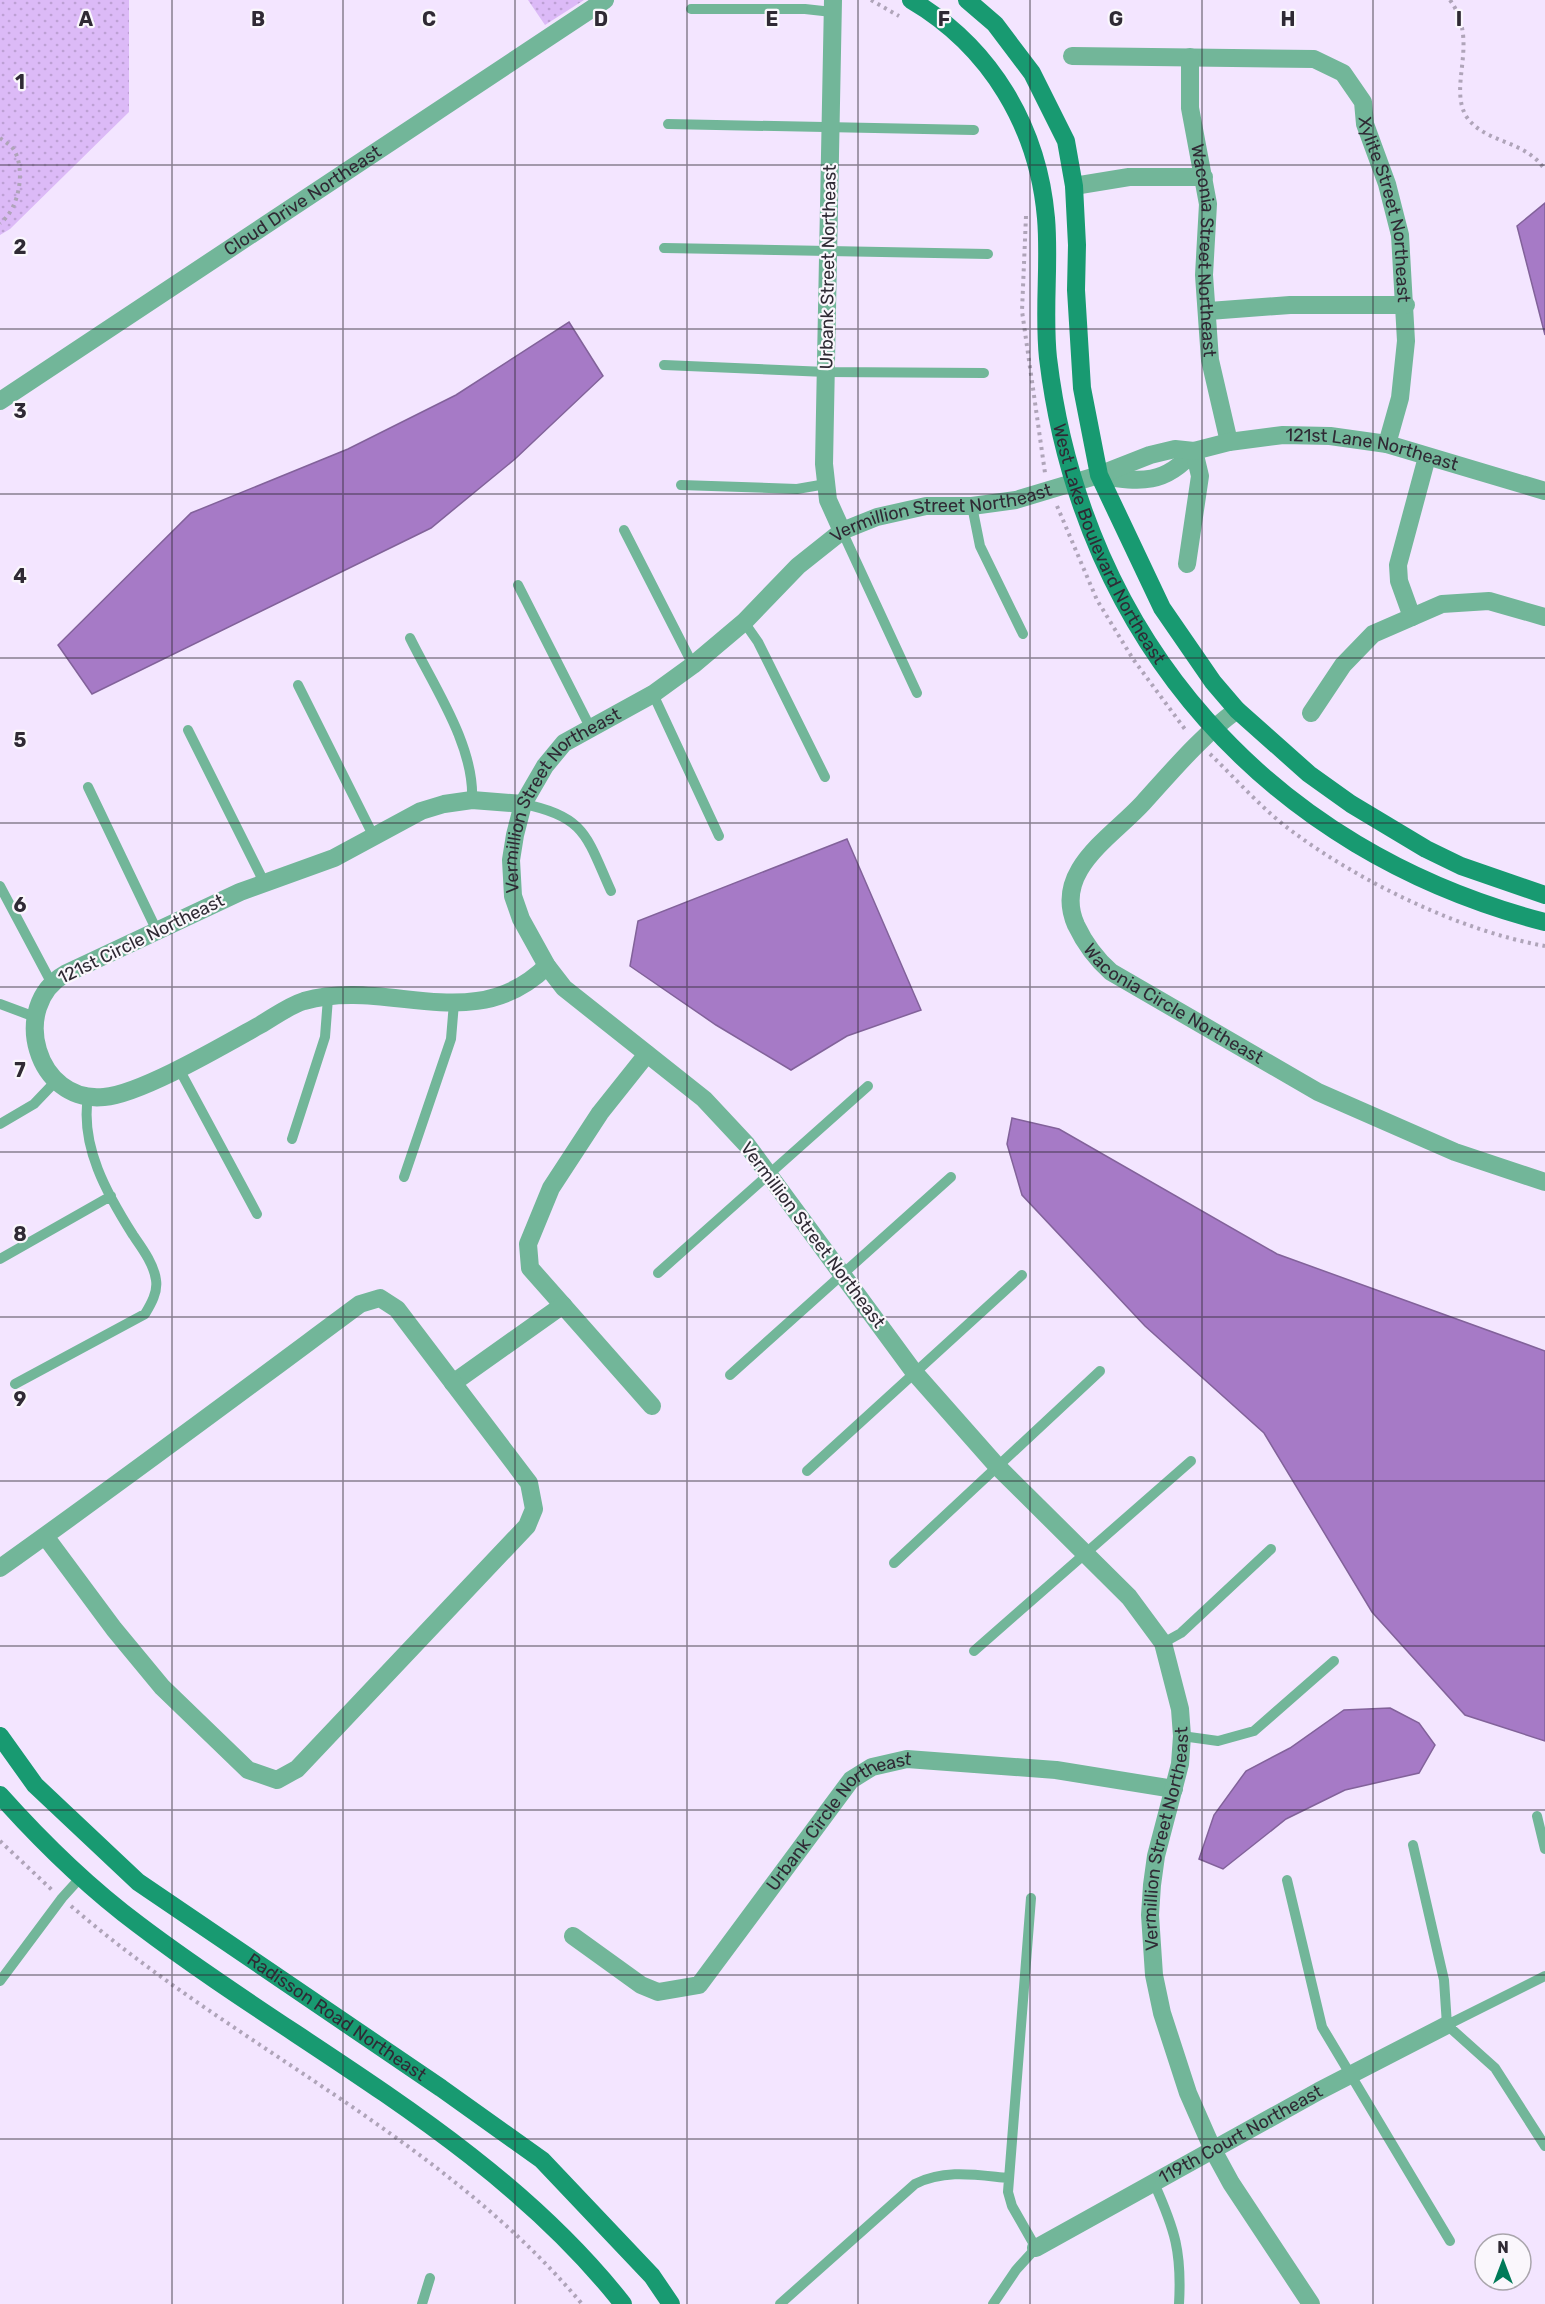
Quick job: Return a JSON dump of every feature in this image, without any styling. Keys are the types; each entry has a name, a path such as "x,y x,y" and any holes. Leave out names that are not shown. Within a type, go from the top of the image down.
{"street":[{"name":"Cloud Drive Northeast","path":"0,401 605,0"},
{"name":"West Lake Boulevard Northeast","path":"911,0 965,39 991,69 1017,108 1038,167 1046,219 1048,357 1074,483 1091,535 1109,576 1158,660 1213,727 1310,815 1359,847 1406,872 1455,894 1545,922"},
{"name":"West Lake Boulevard Northeast","path":"967,0 995,24 1032,73 1066,141 1074,186 1077,329 1082,388 1099,475 1162,608 1213,682 1237,710 1310,774 1398,833 1461,866 1545,895"},
{"name":"Urbank Street Northeast","path":"832,6 826,484 828,500 842,531"},
{"name":"Xylite Street Northeast","path":"1072,56 1314,59 1328,63 1343,73 1363,102 1368,134 1394,210 1400,235 1406,305 1403,378 1387,444"},
{"name":"Waconia Street Northeast","path":"1190,57 1190,108 1208,204 1204,274 1209,311 1210,360 1229,442"},
{"path":"1074,186 1129,177 1204,177"},
{"path":"1209,311 1290,305 1406,305"},
{"name":"121st Lane Northeast","path":"1099,475 1139,482 1180,467 1194,451 1229,442 1305,434 1387,444 1545,491"},
{"path":"1187,564 1200,476 1194,451"},
{"path":"1412,617 1399,581 1398,565 1427,457"},
{"name":"Vermillion Street Northeast","path":"1099,475 1016,500 972,507 926,506 877,518 842,531 779,584 744,622 693,665 653,694 564,743 545,766 523,804 511,860 513,896 521,919 547,966 564,988 612,1023 704,1099 747,1145 914,1372 997,1466 1129,1597 1163,1643 1180,1709 1182,1736 1180,1764 1156,1856 1152,1885 1150,1915 1154,1975 1174,2054 1213,2150 1231,2183 1311,2304"},
{"path":"1311,713 1343,665 1373,634 1442,604 1489,601 1545,617"},
{"name":"Waconia Circle Northeast","path":"1237,710 1213,727 1083,862 1074,878 1070,896 1072,915 1093,956 1111,972 1317,1092 1455,1152 1545,1182"},
{"name":"121st Circle Northeast","path":"55,1082 37,1054 35,1017 51,982 264,882 334,858 421,811 444,804 472,800 523,804"},
{"path":"55,1082 88,1097 120,1094 178,1067 303,1002 328,998 378,996 454,1004 505,996 537,976 547,966"},
{"path":"647,1054 600,1113 550,1188 528,1244 530,1268 652,1406"},
{"path":"0,1568 360,1304 380,1298 397,1309 529,1483 534,1509 527,1526 297,1769 277,1780 248,1770 162,1687 114,1629 45,1536"},
{"path":"453,1383 563,1305"},
{"name":"Radisson Road Northeast","path":"0,1736 35,1785 138,1882 441,2088 542,2160 652,2276 671,2304"},
{"name":"Urbank Circle Northeast","path":"573,1936 641,1985 658,1992 699,1985 851,1780 872,1767 908,1759 1036,1768 1174,1789"},
{"name":"Radisson Road Northeast","path":"0,1795 33,1832 81,1878 139,1925 461,2148 553,2227 623,2304"},
{"name":"119th Court Northeast","path":"1036,2248 1349,2075 1447,2025"}],"lane":[{"path":"691,9 805,9 832,6"},
{"path":"668,124 974,130"},
{"path":"664,248 828,253 988,254"},
{"path":"664,365 826,372 984,373"},
{"path":"681,485 797,489 826,484"},
{"path":"972,507 980,546 1023,634"},
{"path":"624,530 693,665"},
{"path":"842,531 917,693"},
{"path":"518,585 590,727"},
{"path":"744,622 758,642 825,777"},
{"path":"410,638 463,746 473,783 472,800"},
{"path":"298,685 374,837"},
{"path":"653,694 719,836"},
{"path":"188,730 264,882"},
{"path":"88,787 157,931"},
{"path":"523,804 554,810 580,829 585,834 610,891"},
{"path":"0,886 51,982"},
{"path":"292,1140 325,1037 330,1010 328,998"},
{"path":"0,1004 35,1017"},
{"path":"404,1177 451,1039 454,1004"},
{"path":"178,1067 257,1214"},
{"path":"0,1124 34,1104 55,1082"},
{"path":"658,1273 868,1086"},
{"path":"15,1384 145,1314 152,1302 156,1278 152,1267 111,1196 89,1147 86,1130 88,1097"},
{"path":"730,1375 951,1177"},
{"path":"0,1260 111,1196"},
{"path":"807,1471 1022,1275"},
{"path":"894,1563 1100,1371"},
{"path":"974,1651 1191,1461"},
{"path":"1163,1643 1181,1633 1271,1549"},
{"path":"1182,1736 1218,1741 1254,1731 1334,1661"},
{"path":"1537,1816 1545,1850"},
{"path":"1413,1845 1444,1980 1447,2025 1495,2068 1545,2146"},
{"path":"0,1981 62,1898 81,1878"},
{"path":"1287,1880 1322,2027 1450,2241"},
{"path":"993,2304 1016,2270 1036,2248 1012,2206 1008,2178 1031,1898"},
{"path":"1447,2025 1545,1976"},
{"path":"780,2304 915,2184 931,2176 943,2174 1008,2178"},
{"path":"1154,2183 1177,2241 1181,2258 1179,2304"},
{"path":"422,2304 430,2278"}],"path":[{"path":"1450,0 1458,11 1465,35 1461,93 1466,115 1481,131 1532,156 1545,170"},
{"path":"0,138 13,148 21,166 9,217 0,223"},
{"path":"0,1841 135,1960 447,2175 521,2241 582,2304"}],"shaded area":[{"path":"0,0 129,0 129,112 10,229 0,235"},
{"path":"528,0 584,0 545,25"},
{"path":"1545,203 1545,335 1517,226"},
{"path":"569,322 603,376 515,459 431,528 92,694 58,645 191,513 348,449 456,395"},
{"path":"847,839 921,1010 847,1036 791,1070 716,1025 630,966 638,921"},
{"path":"1012,1118 1059,1129 1277,1254 1545,1351 1545,1741 1465,1715 1372,1612 1264,1433 1145,1326 1022,1195 1007,1144"},
{"path":"1390,1708 1419,1723 1435,1745 1419,1773 1345,1790 1286,1819 1223,1869 1199,1859 1214,1815 1246,1771 1290,1748 1344,1710"}]}
